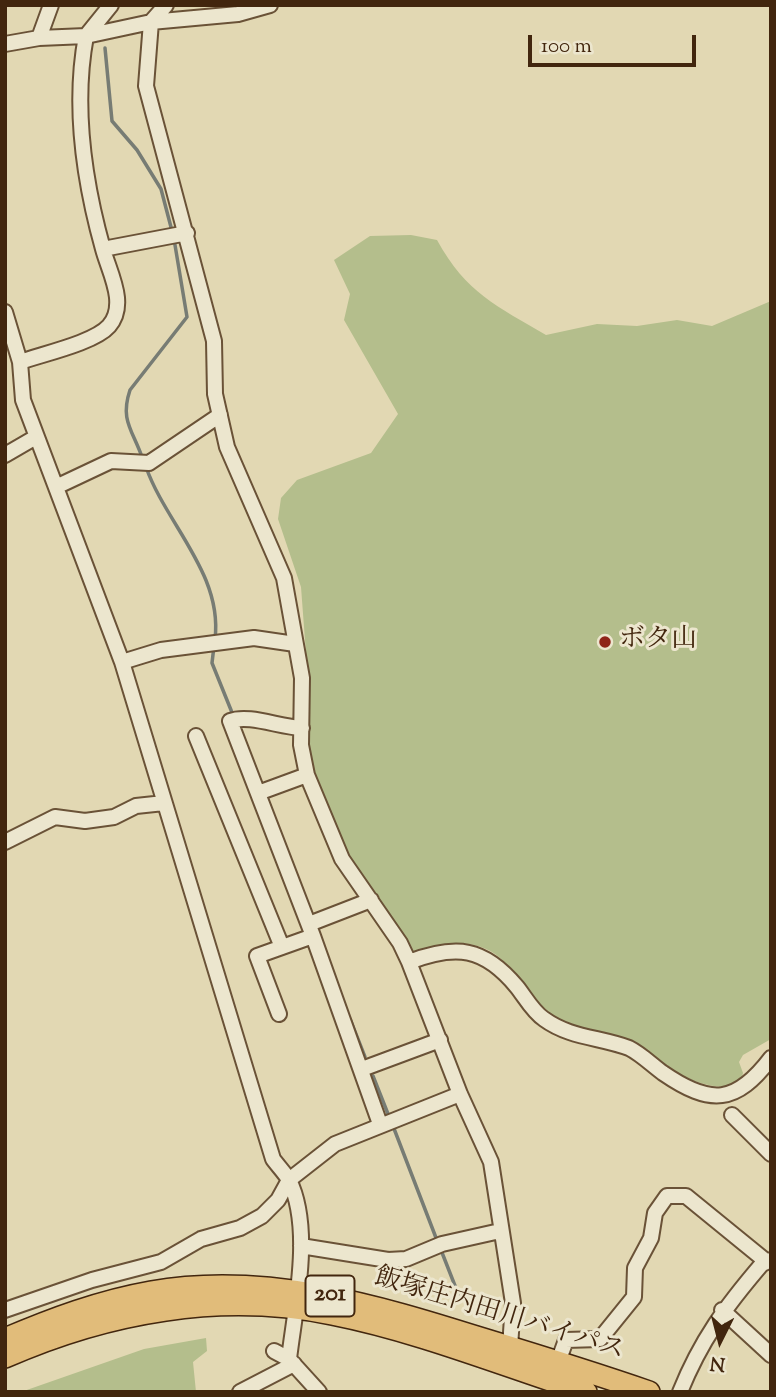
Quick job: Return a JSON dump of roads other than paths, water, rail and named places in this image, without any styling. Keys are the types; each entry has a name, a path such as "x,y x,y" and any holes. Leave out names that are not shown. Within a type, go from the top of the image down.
{"highway":[{"name":"飯塚庄内田川バイパス","path":"5,1339 88,1307 152,1292 260,1287 330,1313 586,1392"},
{"name":"飯塚庄内田川バイパス","path":"5,1357 83,1328 154,1310 296,1300 384,1309 649,1392"}],"street":[{"path":"39,38 51,5"},
{"path":"20,362 96,336 108,327 115,317 117,302 114,280 103,250 78,101 86,36 111,5"},
{"path":"166,5 151,22 146,86 177,235 214,341 215,394 227,447 284,578 302,678 301,745 307,775 342,859 409,962 460,1094 491,1162 513,1303 510,1347"},
{"path":"5,44 39,38 86,36 151,22 238,13 270,5"},
{"path":"103,250 177,235"},
{"path":"5,312 20,362 23,400 36,438 58,486 122,662 273,1158 289,1180 297,1203 300,1247 291,1362"},
{"path":"58,486 111,461 144,463 220,415"},
{"path":"5,455 36,438"},
{"path":"122,662 161,650 254,638 295,644"},
{"path":"302,728 235,720 362,1069 386,1122"},
{"path":"196,736 282,947"},
{"path":"262,791 307,775"},
{"path":"5,842 55,817 85,821 114,817 136,806 164,803"},
{"path":"279,1014 257,956 282,947 312,927 371,900"},
{"path":"409,962 446,950 463,950 491,962 502,969 541,1017 562,1031 632,1049 665,1075 704,1092 726,1096 738,1093 752,1083 771,1058"},
{"path":"362,1069 440,1040"},
{"path":"5,1310 92,1280 161,1262 201,1239 240,1228 262,1216 278,1200 289,1180 335,1144 460,1094"},
{"path":"732,1115 771,1154"},
{"path":"558,1362 566,1340 600,1339 630,1303 636,1290 635,1268 651,1238 655,1213 667,1196 686,1196 769,1261 722,1310 708,1331 680,1392"},
{"path":"300,1247 388,1260 406,1259 438,1245 500,1231"},
{"path":"722,1310 771,1355"},
{"path":"274,1351 291,1362 319,1392"},
{"path":"240,1392 291,1362"}],"waterway":[{"path":"105,48 112,121 137,150 161,189 172,231"},
{"path":"142,457 127,417 130,390 187,317 174,239"},
{"path":"146,467 166,509 202,571 215,615 215,639"},
{"path":"214,646 212,663 233,715"},
{"path":"350,1019 365,1057"},
{"path":"373,1076 390,1119"},
{"path":"393,1126 438,1243"},
{"path":"441,1250 459,1296"}],"place":[{"name":"ボタ山","path":"605,642"}]}
